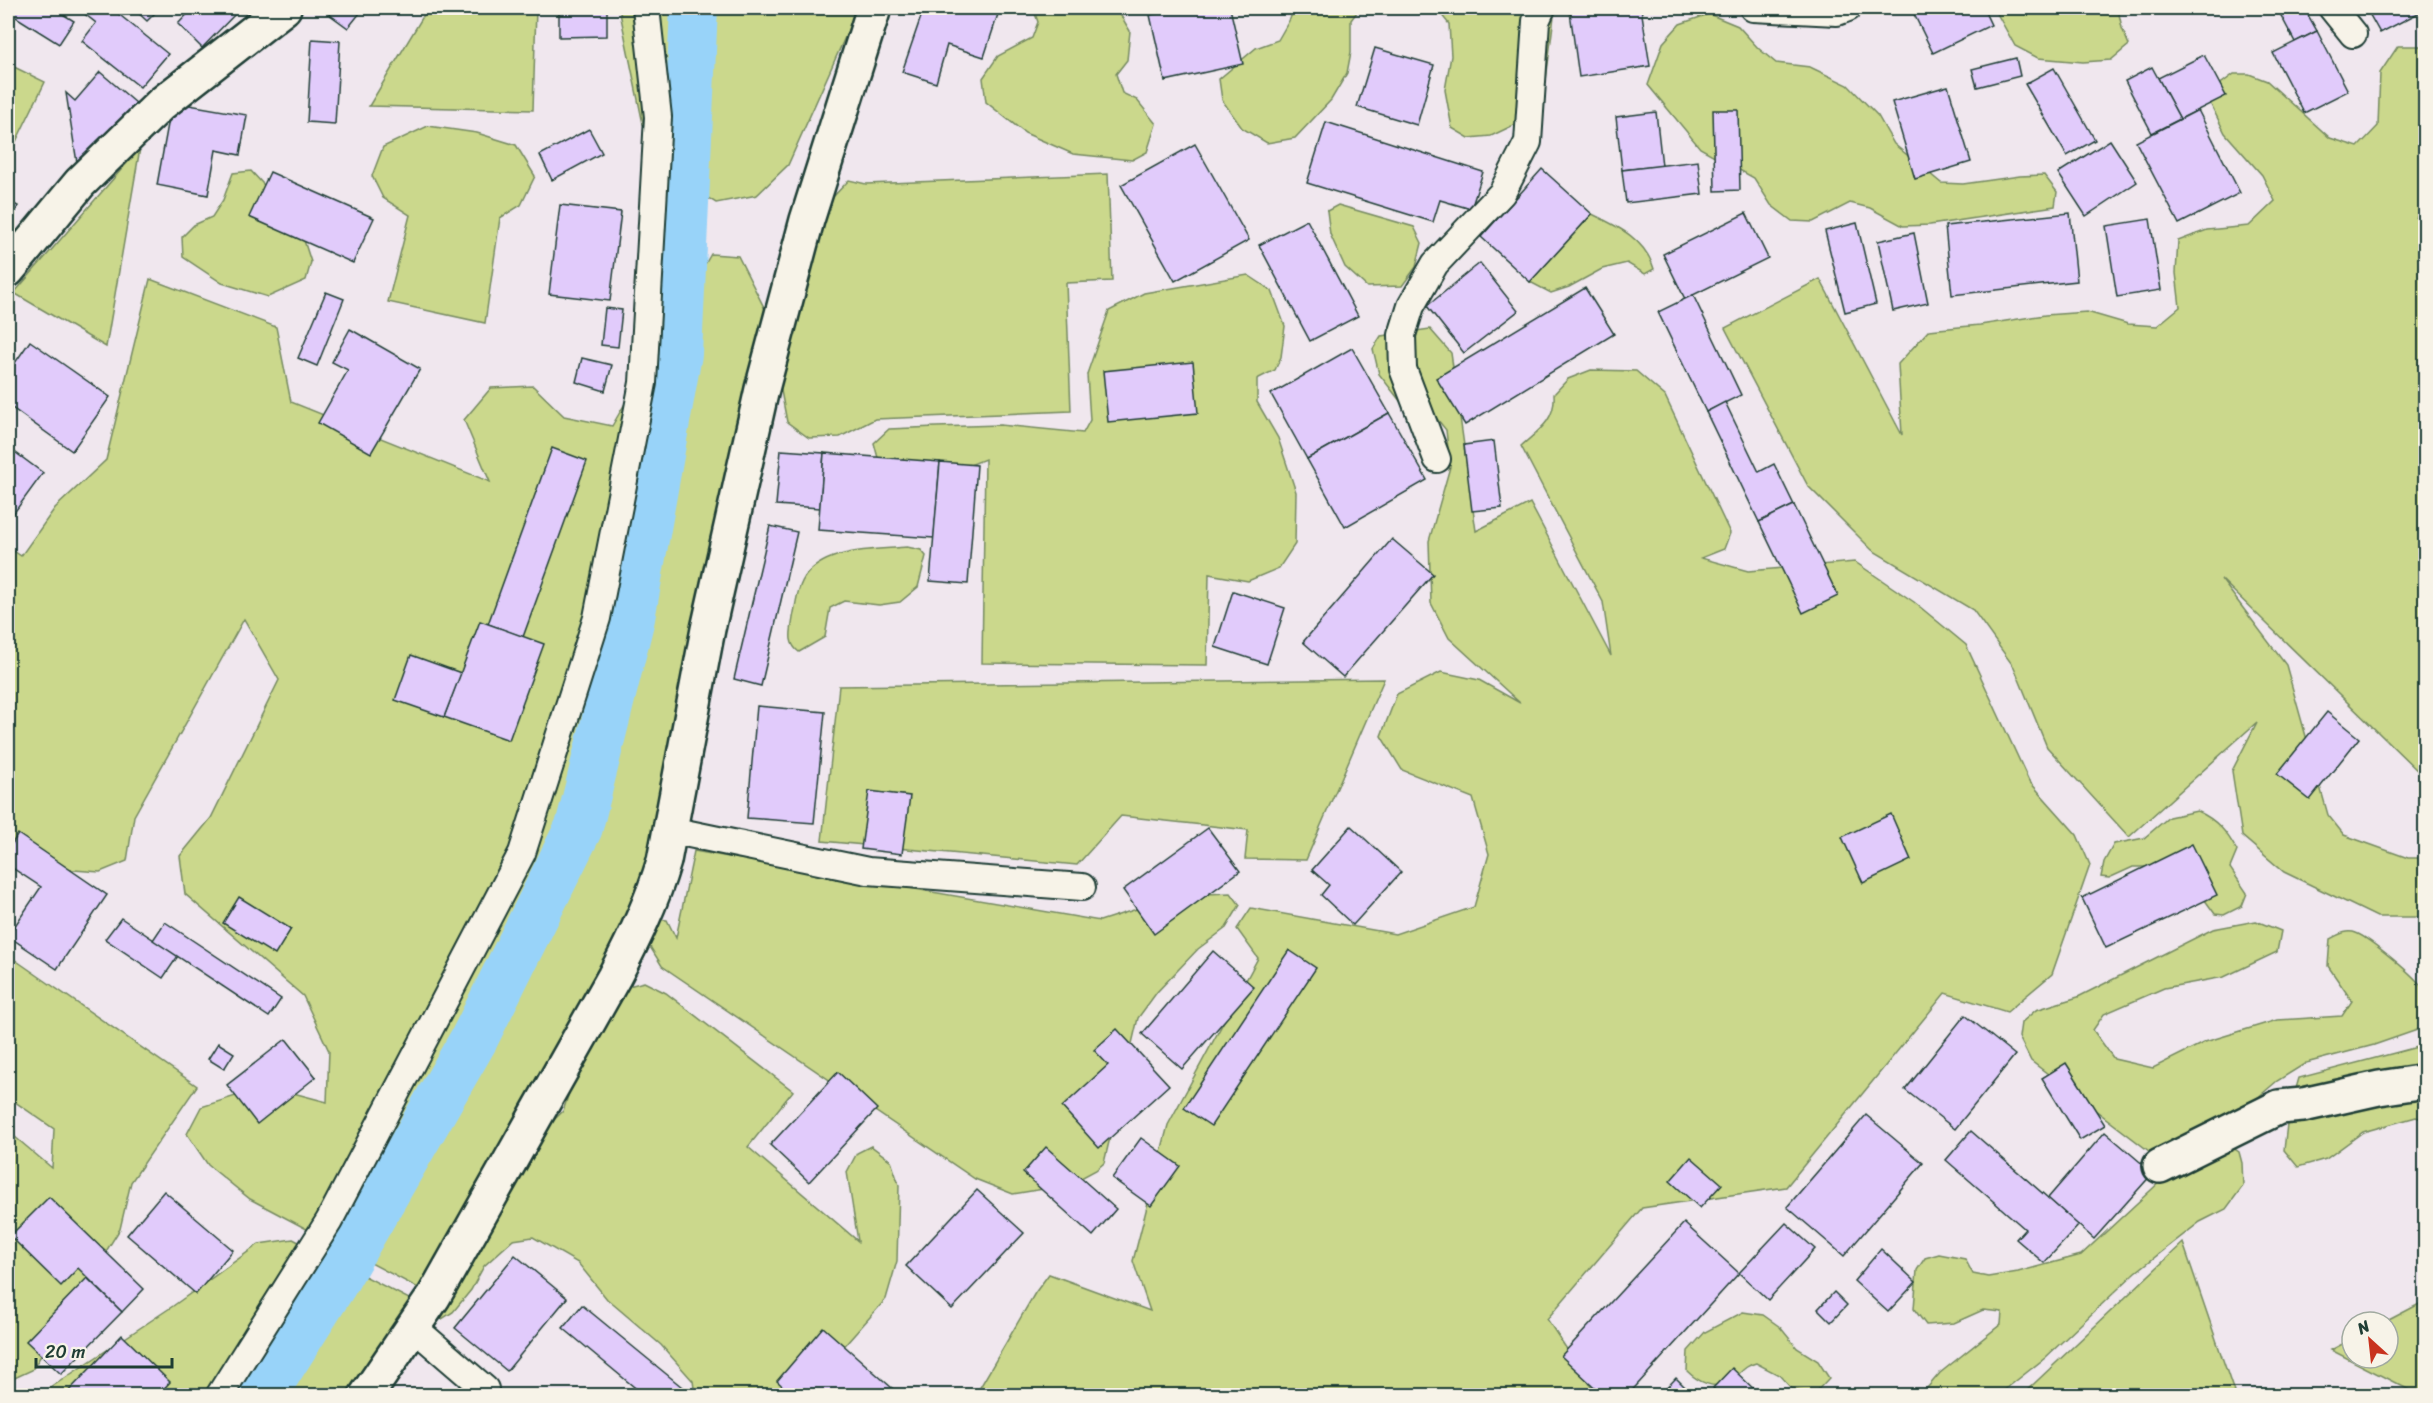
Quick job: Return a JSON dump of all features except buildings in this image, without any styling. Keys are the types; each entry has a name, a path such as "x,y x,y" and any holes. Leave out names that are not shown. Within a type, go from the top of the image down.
{"street":[{"path":"8,270 80,183 161,104 284,8"},
{"path":"366,1395 434,1296 640,929 656,889 664,861 708,629 762,390 807,220 874,8"},
{"path":"2160,1166 2279,1107 2302,1105 2379,1088 2426,1081"}],"lane":[{"path":"219,1395 329,1221 522,853 597,618 643,383 658,117 646,8"},
{"path":"1437,459 1403,369 1402,335 1411,306 1435,264 1502,193 1528,142 1536,21 1542,8"},
{"path":"1753,8 1837,12 1848,8"},
{"path":"2332,8 2353,34"},
{"path":"670,830 868,871 1082,887"},
{"path":"413,1327 485,1389"}],"green space":[{"path":"428,8 536,8 533,110 369,106"},
{"path":"619,8 858,8 788,165 757,195 716,203 673,176 643,124"},
{"path":"1033,8 1117,9 1130,31 1127,60 1116,74 1122,93 1137,100 1156,124 1147,152 1132,160 1073,154 1025,133 986,102 983,78 998,56 1032,38 1038,22"},
{"path":"1294,8 1360,8 1351,20 1351,52 1347,73 1331,100 1295,138 1267,143 1242,128 1222,100 1219,79 1256,48 1278,40"},
{"path":"1436,8 1555,8 1544,96 1535,115 1491,136 1469,138 1452,128 1445,90 1451,56 1449,24"},
{"path":"1994,8 2120,8 2118,9 2122,28 2129,45 2111,60 2083,62 2038,58 2015,46"},
{"path":"1709,14 1738,26 1758,48 1776,63 1810,67 1848,85 1878,116 1894,144 1941,183 1963,184 2044,175 2057,192 2055,206 1930,225 1903,226 1870,208 1850,203 1813,222 1792,221 1771,205 1754,178 1700,148 1648,85 1663,43 1680,24"},
{"path":"2398,46 2425,46 2426,199 2416,218 2425,207 2425,778 2221,579 2286,665 2328,815 2344,835 2408,858 2425,858 2425,917 2377,917 2284,872 2242,836 2232,771 2257,722 2129,837 2047,747 2014,667 1973,610 1872,550 1808,486 1725,328 1820,279 1902,435 1898,364 1929,330 2087,312 2128,324 2157,326 2180,307 2176,273 2178,241 2207,230 2249,226 2275,201 2262,175 2225,133 2206,95 2234,74 2249,74 2267,81 2330,138 2358,147 2378,126 2380,73"},
{"path":"8,64 45,82 8,158"},
{"path":"428,126 477,133 516,145 535,176 521,205 500,218 485,323 388,302 410,215 383,198 372,176 383,147"},
{"path":"140,148 106,347 14,293"},
{"path":"251,171 298,222 311,262 306,280 268,297 222,283 183,257 182,237 194,225 212,217 223,200 233,173"},
{"path":"1108,174 1112,281 1066,283 1071,411 875,419 840,437 809,438 787,422 778,375 817,241 833,197 849,180 866,184"},
{"path":"1338,205 1414,227 1422,243 1416,267 1402,286 1367,287 1345,267 1330,234 1327,211"},
{"path":"1592,214 1621,229 1638,242 1654,269 1645,274 1627,263 1602,269 1569,287 1551,293 1530,282"},
{"path":"711,254 738,256 773,325 644,900 420,1289 250,1199 208,1165 187,1134 201,1107 267,1086 327,1102 329,1051 303,996 185,894 180,856 211,818 279,680 244,619 134,816 127,861 100,872 8,865 8,547 21,556 55,508 106,460 150,279 276,327 291,402 490,482 464,420 491,388 533,386 564,416 612,426"},
{"path":"1248,275 1272,291 1285,326 1281,357 1275,370 1257,379 1257,402 1278,438 1296,492 1295,544 1279,568 1248,581 1209,574 1207,665 982,663 985,459 908,489 882,473 874,443 889,429 1000,425 1083,433 1090,420 1087,374 1109,311 1144,293"},
{"path":"1430,329 1451,353 1476,531 1530,503 1611,656 1603,602 1521,446 1549,418 1554,403 1554,394 1568,379 1591,370 1636,371 1665,396 1730,533 1724,549 1701,558 1748,571 1855,562 1914,602 1966,645 2029,781 2077,835 2090,865 2052,974 2007,1012 1945,993 1786,1187 1642,1208 1547,1319 1597,1395 975,1396 1035,1293 1049,1274 1150,1311 1133,1261 1168,1125 1258,958 1237,929 1251,908 1395,934 1474,907 1489,854 1473,798 1402,770 1381,736 1397,694 1441,672 1479,680 1520,703 1449,638 1431,603 1429,541 1450,467 1446,430 1433,414 1401,402 1379,374 1373,349 1381,336"},
{"path":"907,547 921,550 926,556 918,587 900,602 879,605 844,601 830,608 825,637 799,652 795,649 791,641 791,633 797,595 807,574 816,565 854,552"},
{"path":"1384,679 1306,860 1245,859 1248,830 1121,816 1077,865 822,841 839,686"},
{"path":"2197,811 2221,827 2237,851 2230,868 2247,893 2242,906 2224,915 2215,914 2181,867 2133,867 2109,878 2101,877 2104,862 2114,844 2144,838 2169,817"},
{"path":"694,851 1100,921 1180,895 1231,893 1240,905 1226,928 1198,949 1157,992 1138,1018 1104,1163 1096,1170 1068,1185 1013,1194 975,1179 662,966 647,942 654,919 667,920 676,938"},
{"path":"2256,921 2281,931 2277,952 2224,977 2164,988 2104,1014 2093,1030 2114,1059 2153,1068 2205,1042 2277,1020 2342,1016 2352,1001 2328,966 2330,939 2349,932 2356,933 2371,942 2420,984 2426,998 2426,1027 2374,1045 2306,1063 2277,1081 2213,1136 2180,1155 2149,1151 2031,1061 2019,1037 2021,1023 2036,1010 2078,997 2213,929"},
{"path":"8,955 197,1086 131,1182 120,1229 32,1370 8,1381 8,1131 52,1168 54,1129 8,1097"},
{"path":"644,982 666,993 793,1091 748,1147 858,1241 847,1172 857,1153 871,1146 891,1161 899,1185 897,1261 886,1299 832,1360 821,1395 695,1395 693,1381 661,1345 607,1299 578,1263 533,1237 513,1240 484,1266 471,1290 453,1312 442,1319 435,1310 529,1144 563,1111 584,1048 617,989"},
{"path":"2425,1045 2425,1120 2416,1117 2363,1132 2326,1159 2298,1167 2284,1150 2288,1116 2299,1078"},
{"path":"2221,1140 2239,1152 2242,1163 2243,1186 2226,1209 2200,1222 2136,1272 2045,1358 1998,1395 1921,1395 1940,1373 2001,1324 2002,1312 1983,1310 1954,1323 1926,1325 1914,1309 1917,1270 1925,1258 1939,1254 1965,1259 1973,1274 1988,1277 2018,1272 2081,1255 2178,1165"},
{"path":"293,1239 413,1301 355,1395 38,1396 173,1306 259,1244"},
{"path":"2183,1243 2235,1395 2022,1395"},
{"path":"2425,1301 2425,1395 2419,1395 2370,1370 2400,1370 2400,1314"},
{"path":"1743,1312 1763,1315 1780,1327 1797,1348 1818,1361 1829,1378 1814,1394 1792,1389 1779,1375 1756,1363 1745,1368 1724,1385 1706,1384 1687,1371 1688,1351 1705,1332"},
{"path":"2340,1345 2340,1355 2331,1350"}],"waterway":[{"path":"262,1396 333,1284 474,1039 579,827 631,618 678,354 694,8"}]}
